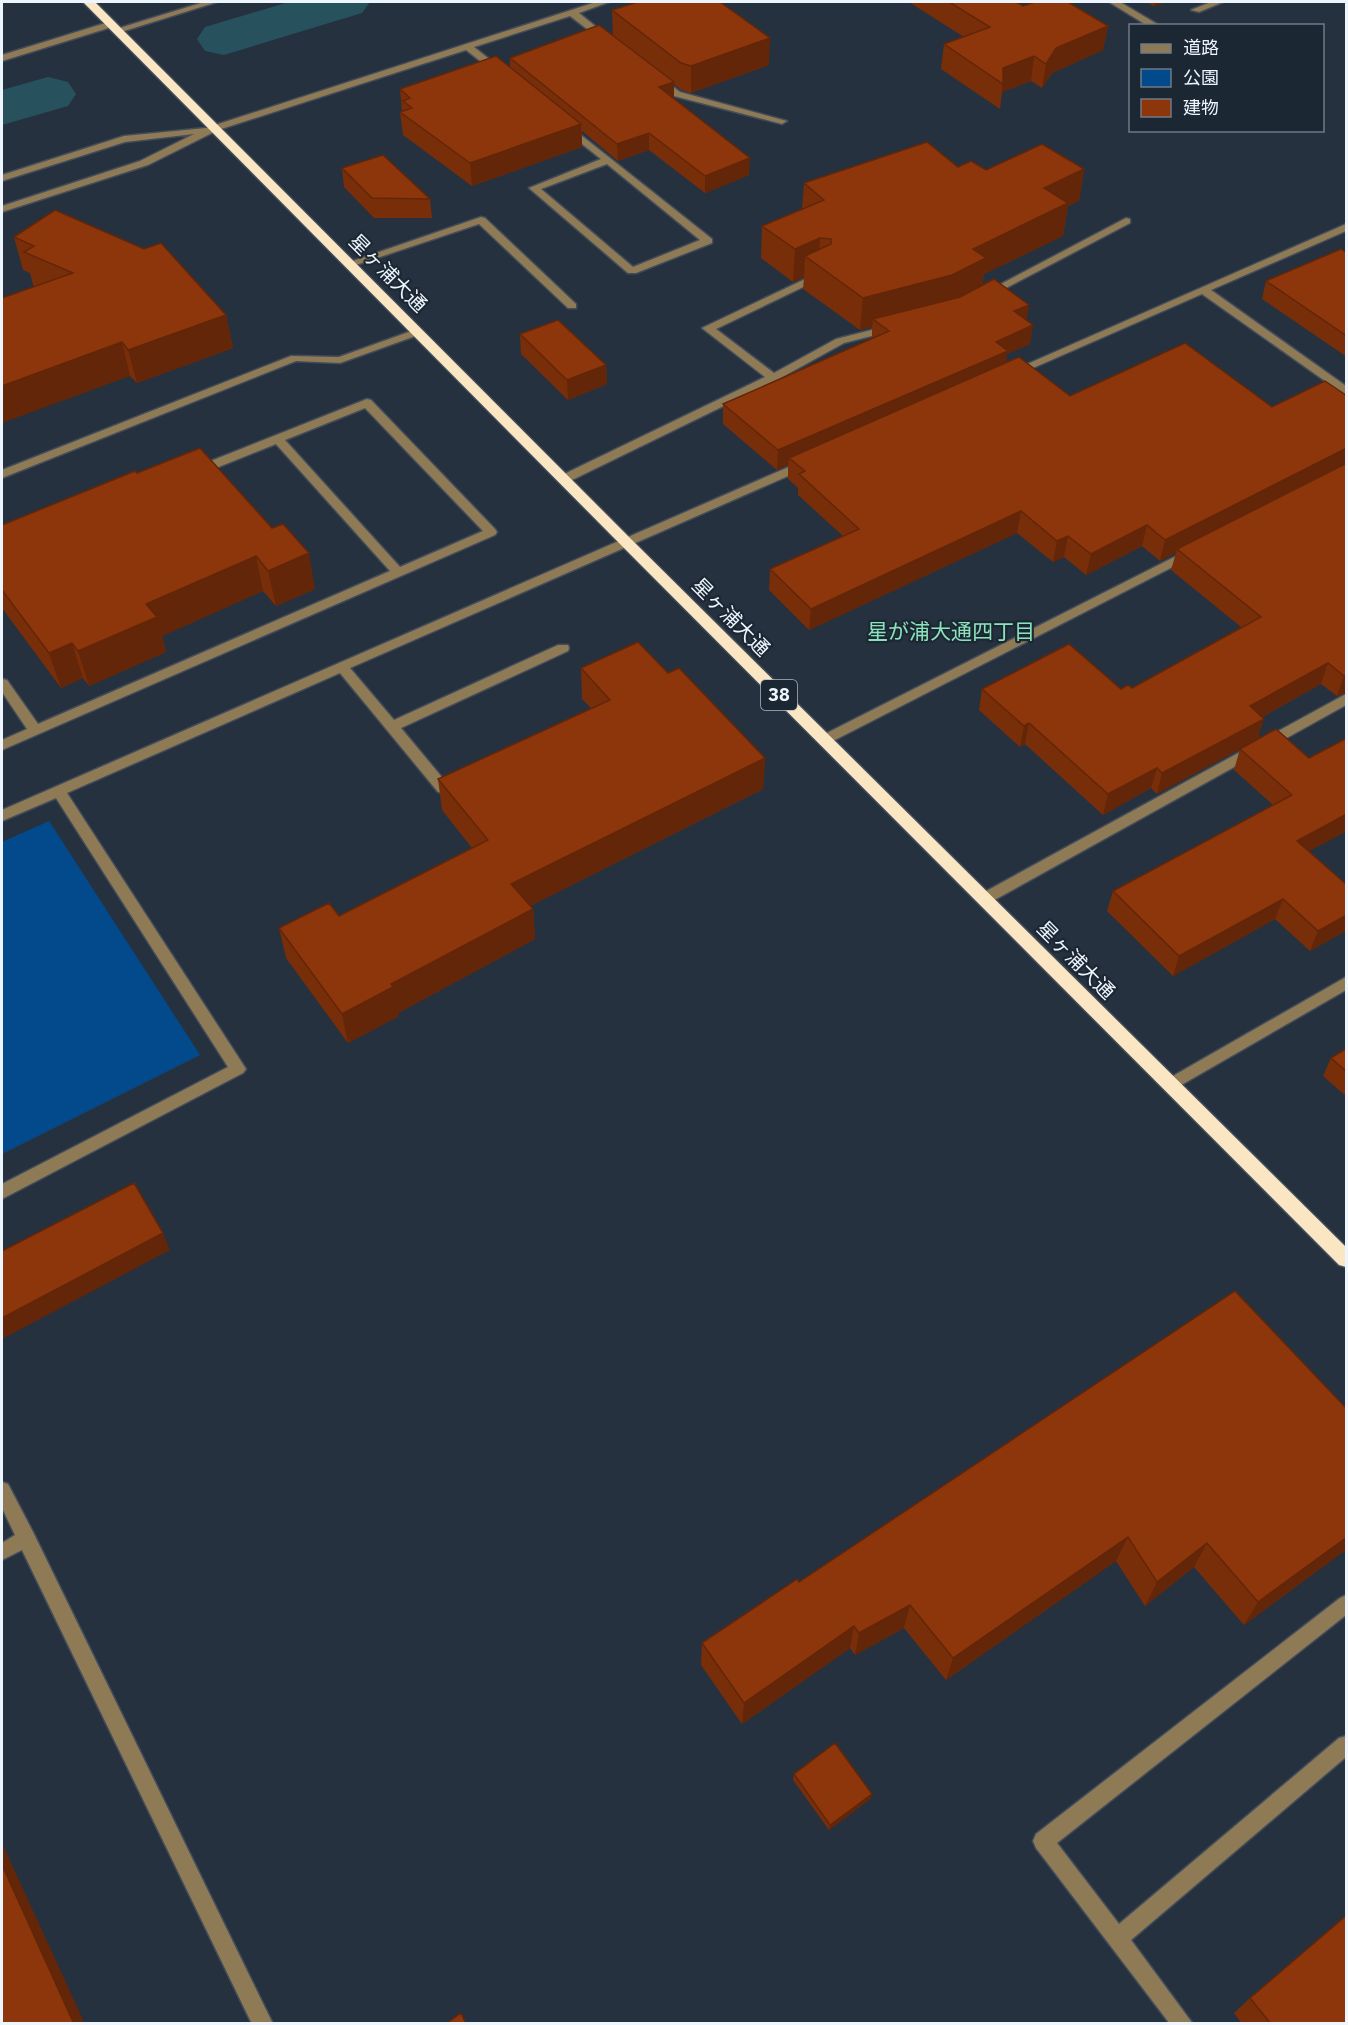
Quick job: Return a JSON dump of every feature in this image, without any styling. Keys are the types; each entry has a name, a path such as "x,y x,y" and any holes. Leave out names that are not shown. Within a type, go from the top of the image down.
{"highway":[{"name":"星ヶ浦大通","path":"89,2 824,740 1347,1259"}],"street":[{"path":"2,58 212,2"},
{"path":"2,209 144,163 214,128 604,2"},
{"path":"1114,2 1152,24"},
{"path":"1196,10 1218,2"},
{"path":"572,12 615,46"},
{"path":"467,46 511,82"},
{"path":"650,73 676,94 782,121"},
{"path":"555,117 708,241 632,271 534,188 608,160"},
{"path":"2,178 124,139 214,128"},
{"path":"349,264 481,220 572,306"},
{"path":"973,301 1126,221"},
{"path":"996,380 1347,227"},
{"path":"773,378 708,328 823,274"},
{"path":"1203,290 1347,391"},
{"path":"564,479 773,378 840,341 908,323"},
{"path":"2,474 295,358 340,360 417,332"},
{"path":"2,745 491,532 367,403 189,474"},
{"path":"278,439 398,572"},
{"path":"2,816 822,456"},
{"path":"824,740 1208,544"},
{"path":"392,726 563,648"},
{"path":"342,667 443,788 463,778"},
{"path":"2,683 35,730"},
{"path":"984,899 1347,699"},
{"path":"2,1192 238,1070 59,791"},
{"path":"1171,1084 1347,983"},
{"path":"2,1490 263,2024"},
{"path":"2,1552 27,1538"},
{"path":"1183,2024 1043,1841 1347,1604"},
{"path":"1117,1938 1347,1745"}],"green space":[{"path":"49,821 200,1055 2,1154 2,842"}],"building":[{"path":"638,2 720,2 770,38 691,66 681,63 612,10"},
{"path":"949,2 1016,2 1023,6 1035,2 1068,2 1108,26 1056,48 1046,64 1034,56 1003,68 1003,84 944,44 990,27"},
{"path":"599,25 674,82 659,87 750,158 705,176 649,133 617,144 510,58"},
{"path":"496,56 581,124 470,163 400,112 412,108 403,101 410,98 400,89"},
{"path":"927,142 958,167 971,161 986,170 1042,144 1084,169 1044,188 1068,203 973,249 986,258 952,275 863,298 805,256 831,244 831,239 820,238 795,249 762,226 824,200 804,183"},
{"path":"383,155 430,199 372,198 342,168"},
{"path":"55,210 144,249 161,243 226,315 128,350 122,342 2,386 2,298 73,273 24,252 34,246 14,237"},
{"path":"1341,249 1347,253 1347,336 1266,281"},
{"path":"994,279 1029,305 1014,311 1033,325 996,342 1008,351 778,450 723,404 889,331 873,319 960,297"},
{"path":"558,320 606,365 567,380 520,334"},
{"path":"1185,343 1272,407 1325,381 1347,396 1347,448 1165,540 1147,525 1091,554 1068,536 1057,541 1021,511 811,609 770,569 859,529 799,474 805,471 789,458 1019,357 1070,396"},
{"path":"200,448 272,528 283,524 309,553 268,571 256,556 146,604 157,617 78,651 72,643 49,653 2,590 2,525 135,471 137,473"},
{"path":"1347,463 1347,675 1344,676 1328,663 1250,706 1264,719 1162,773 1157,768 1108,794 1029,723 1024,726 982,689 1069,644 1121,689 1128,685 1132,688 1261,617 1177,549"},
{"path":"638,642 668,673 679,668 765,758 511,884 533,909 391,984 393,987 342,1014 279,928 329,903 339,916 488,840 438,779 610,700 581,668"},
{"path":"1276,729 1309,758 1347,738 1347,814 1297,841 1347,885 1347,915 1318,931 1283,899 1179,956 1113,891 1292,795 1240,749"},
{"path":"1347,1048 1347,1072 1331,1058"},
{"path":"134,1183 163,1233 2,1318 2,1251"},
{"path":"1235,1291 1347,1409 1347,1537 1258,1602 1207,1543 1157,1582 1128,1537 953,1658 910,1605 859,1633 854,1626 744,1703 702,1643 797,1579 799,1582"},
{"path":"835,1743 872,1794 830,1825 794,1774"},
{"path":"2,1865 74,2024 2,2024"},
{"path":"1347,1915 1347,2024 1271,2024 1250,1998"},
{"path":"461,2013 466,2024 446,2024"}],"waterway":[{"path":"224,39 343,2"},
{"path":"2,108 48,94"}],"district":[{"name":"星が浦大通四丁目","path":"951,632"}]}
